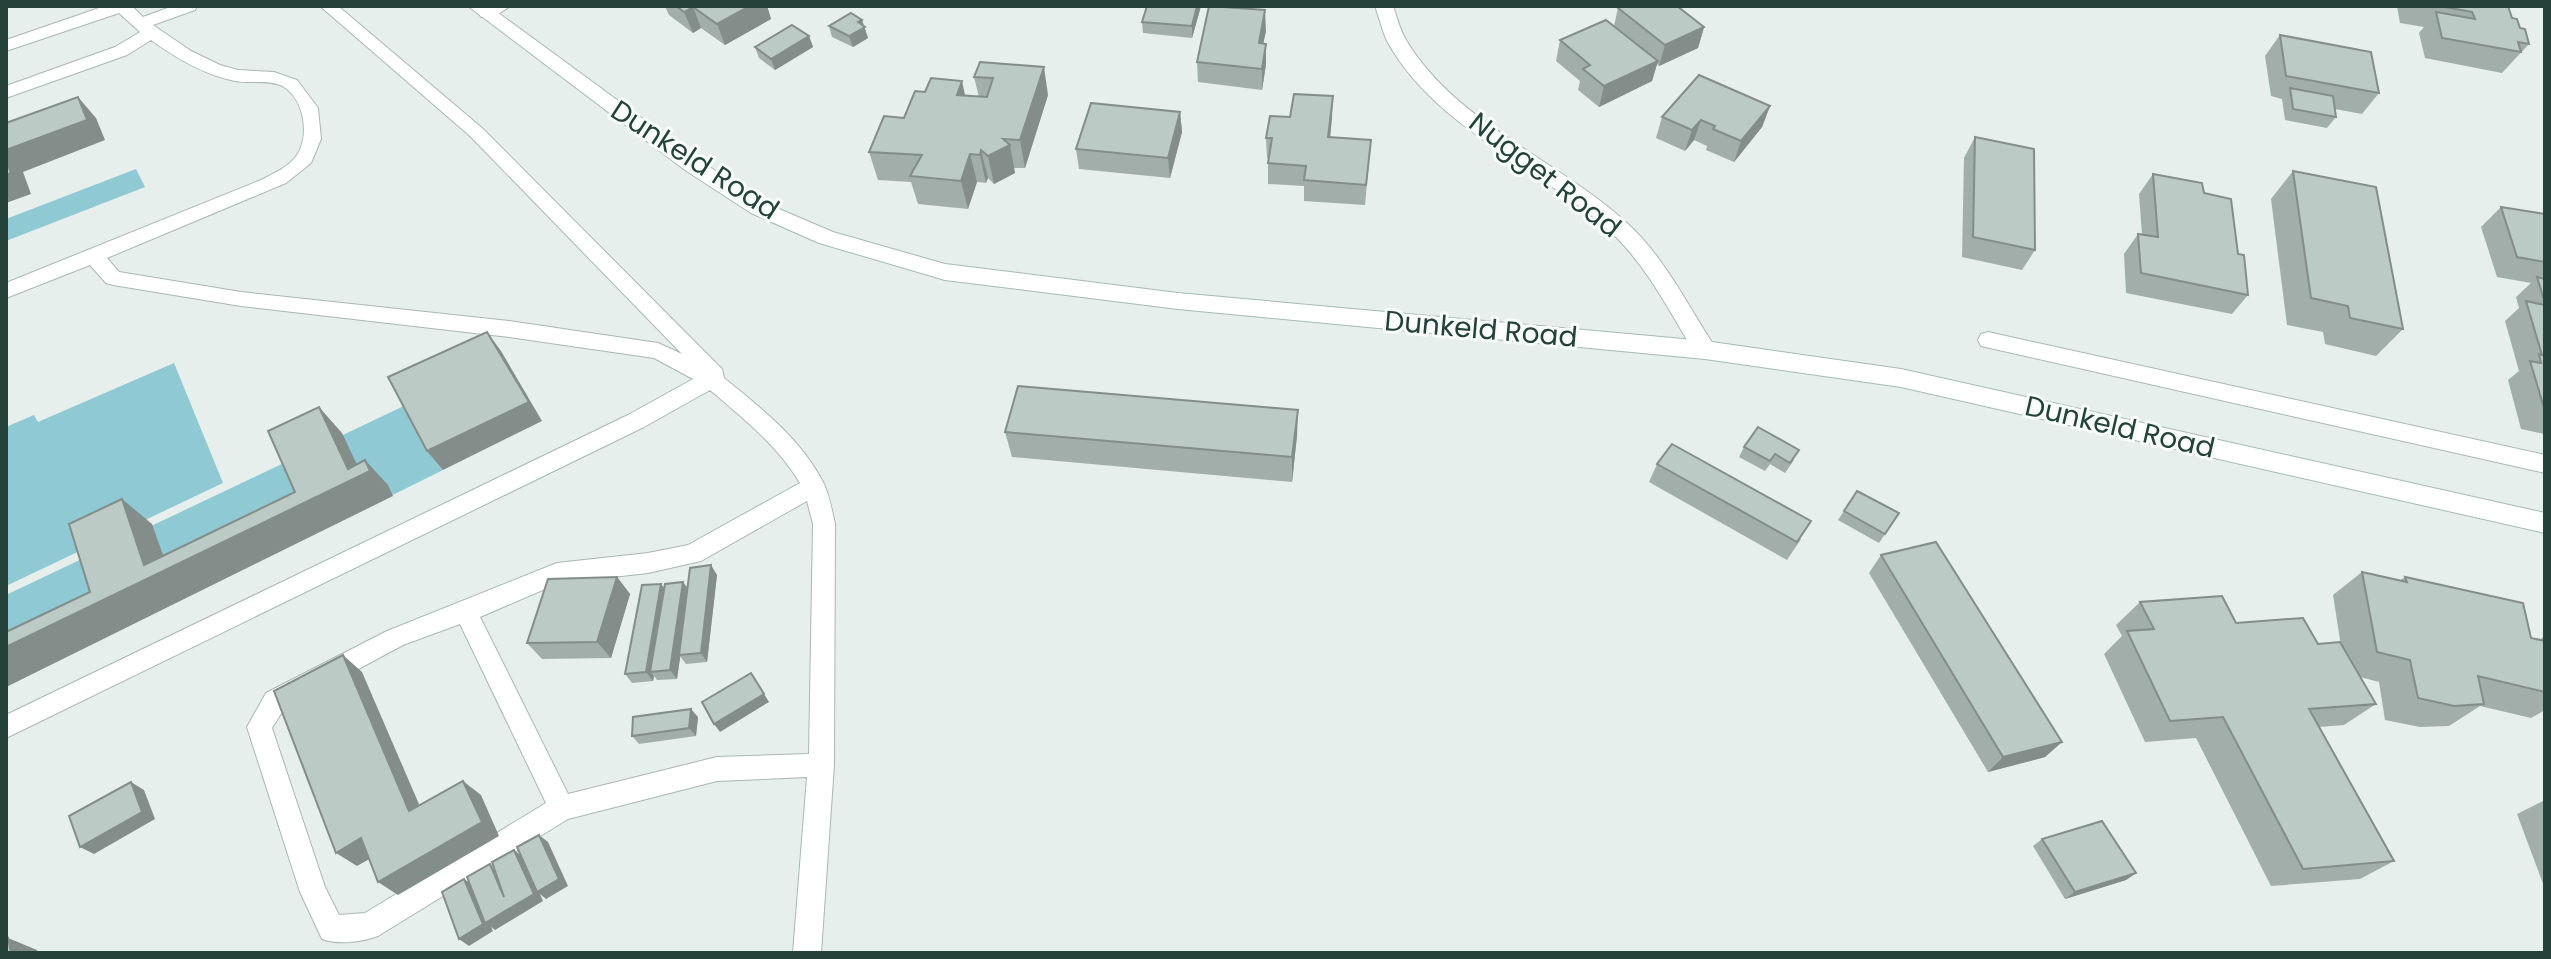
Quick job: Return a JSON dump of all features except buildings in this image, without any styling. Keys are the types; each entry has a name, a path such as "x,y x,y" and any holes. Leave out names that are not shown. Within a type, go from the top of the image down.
{"main road":[{"name":"Nugget Road","path":"1384,6 1386,21 1401,46 1437,93 1622,230 1705,350"},
{"name":"Dunkeld Road","path":"489,8 692,165 758,208 826,238 945,272 1178,301 1705,350 1901,378 2545,523"}],"lane":[{"path":"6,46 122,6 145,28 205,65 232,75 273,77 297,88 313,116 313,139 298,166 286,173 251,191 6,291"},
{"path":"6,92 121,51 145,28 189,6"},
{"path":"328,6 476,132 795,456 814,486 824,524 821,765 807,953"},
{"path":"94,256 113,278 241,299 509,329 658,351 711,379 756,416"},
{"path":"1988,340 2545,464"},
{"path":"6,727 303,580 636,421 711,379"},
{"path":"814,486 693,554 648,563 557,573 395,638 275,701 259,727 313,892 332,929 368,926 562,808 717,769 821,765"},
{"path":"466,612 562,808"}],"water":[{"path":"136,169 145,187 6,241 6,219"},
{"path":"174,363 223,483 6,586 6,427 34,415 38,422"},
{"path":"408,404 443,470 6,687 6,595"}]}
